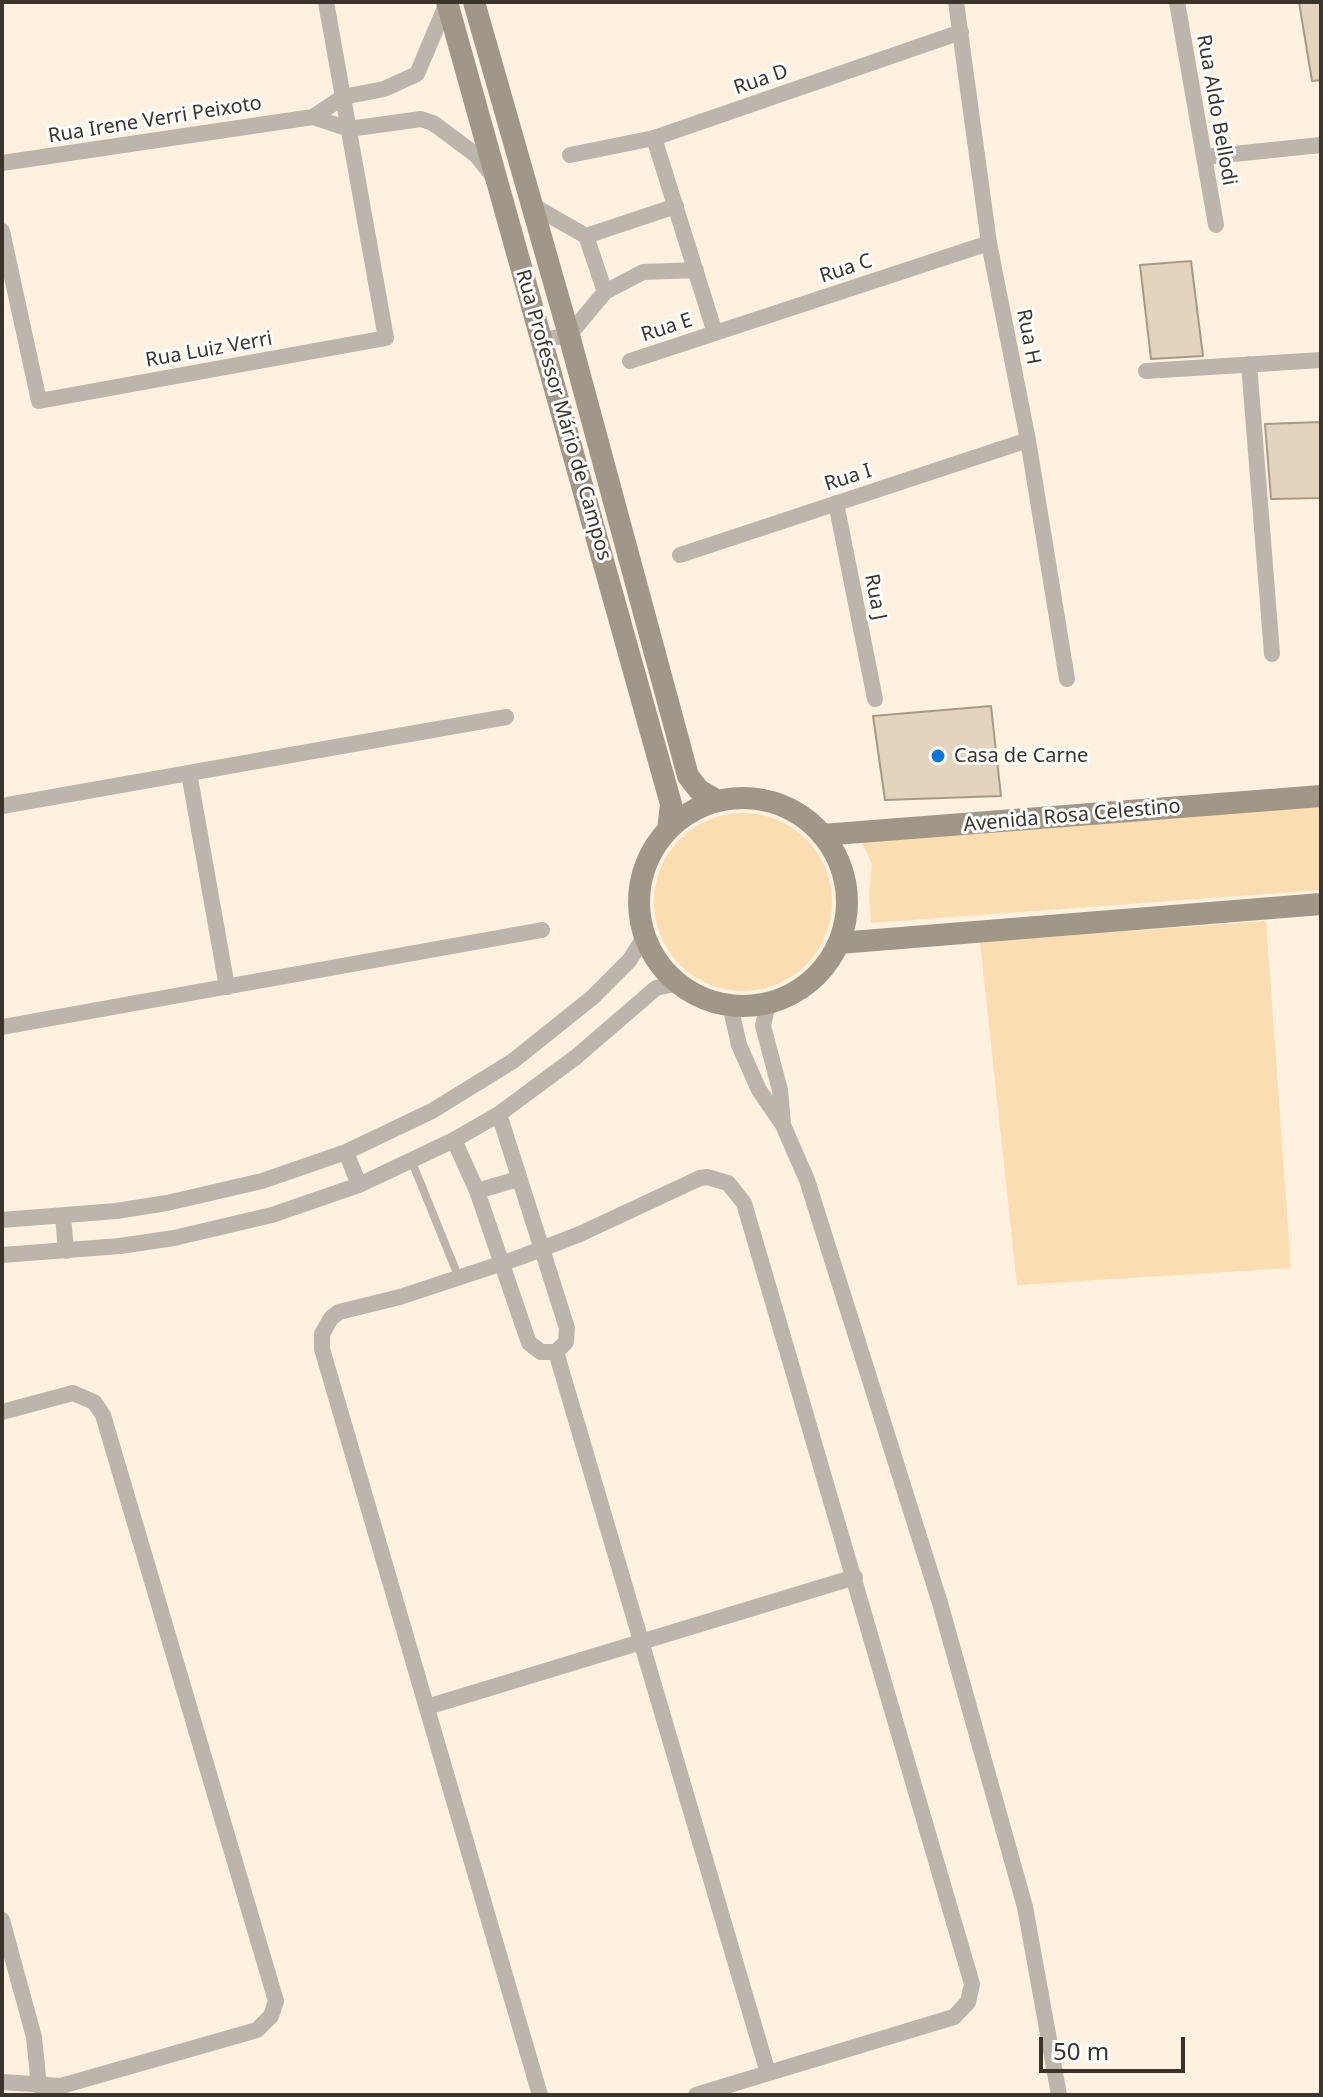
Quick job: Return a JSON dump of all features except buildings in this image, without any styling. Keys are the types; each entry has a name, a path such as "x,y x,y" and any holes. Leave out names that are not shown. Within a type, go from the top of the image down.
{"street":[{"path":"326,2 349,129"},
{"path":"313,117 343,97 384,89 417,74 447,2"},
{"name":"Rua Professor Mário de Campos","path":"447,2 671,804 668,830"},
{"name":"Rua Professor Mário de Campos","path":"474,2 569,335 688,776 699,790 718,801"},
{"name":"Rua H","path":"956,2 989,243 1028,440 1067,679"},
{"name":"Rua Aldo Bellodi","path":"1177,2 1216,225"},
{"name":"Rua D","path":"570,155 654,138 961,32"},
{"path":"313,117 349,129 421,119 433,123 476,155 497,181"},
{"name":"Rua Irene Verri Peixoto","path":"2,163 313,117"},
{"name":"Rua Luiz Verri","path":"9,295 39,401 386,338 349,129"},
{"path":"654,138 715,333"},
{"path":"1204,157 1321,145"},
{"path":"530,204 586,236 605,292"},
{"path":"586,236 676,206"},
{"path":"2,231 9,295"},
{"name":"Rua C","path":"715,333 989,243"},
{"path":"542,340 569,335 605,292 643,272 696,270"},
{"name":"Rua E","path":"630,361 715,333"},
{"path":"1146,371 1321,360"},
{"path":"1249,364 1272,654"},
{"name":"Rua I","path":"680,555 1028,440"},
{"name":"Rua J","path":"836,503 875,699"},
{"path":"2,806 506,717"},
{"path":"189,773 227,987"},
{"name":"Avenida Rosa Celestino","path":"822,835 1321,796"},
{"path":"756,799 792,811 822,835 841,868 846,887 845,925 839,943 817,975 786,997 768,1003 730,1005 693,993 678,983 658,961 645,936 639,908 641,879 647,861 668,830 700,808 718,801 756,799"},
{"path":"839,943 1321,904"},
{"path":"2,1027 542,930"},
{"path":"2,1220 142,1207 219,1193 346,1152 432,1111 513,1061 593,997 629,961 645,936"},
{"path":"2,1255 120,1246 227,1227 286,1211 359,1185 412,1162 499,1114 576,1057 656,988 678,983"},
{"path":"768,1003 763,1026 780,1090 783,1125"},
{"path":"730,1005 744,1057 759,1090 783,1125 807,1180 940,1603 1025,1907 1059,2095"},
{"path":"454,1140 477,1191 529,1343 541,1352 556,1352 566,1342 567,1328 499,1114"},
{"path":"346,1152 359,1185"},
{"path":"540,2095 321,1341 325,1327 339,1312 459,1279 543,1249 640,1208 700,1178 721,1180 735,1188 744,1203 972,1975 971,1993 962,2010 954,2017 696,2095"},
{"path":"477,1191 518,1179"},
{"path":"63,1216 66,1251"},
{"path":"556,1352 768,2073"},
{"path":"2,1412 73,1393 94,1402 103,1415 275,1994 271,2016 257,2030 61,2086 2,2082"},
{"path":"427,1707 855,1577"},
{"path":"2,1920 34,2037 39,2086"}],"lane":[{"path":"412,1162 459,1279"}],"shaded area":[{"path":"1321,807 1321,890 871,923 869,894 872,864 859,837"},
{"path":"743,813 777,820 806,839 825,868 832,902 825,936 806,965 777,984 743,991 709,984 680,965 661,936 654,902 661,868 680,839 709,820"},
{"path":"1266,921 1291,1268 1017,1285 980,942"}],"place":[{"name":"Casa de Carne","path":"938,756"}]}
